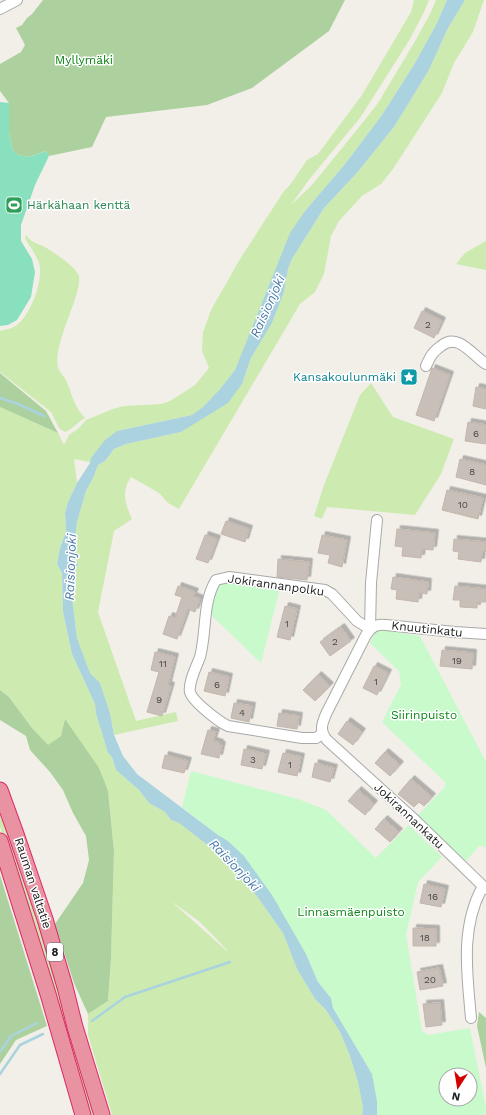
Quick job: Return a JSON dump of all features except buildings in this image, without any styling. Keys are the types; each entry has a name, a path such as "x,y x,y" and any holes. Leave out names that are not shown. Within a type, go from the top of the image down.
{"highway":[{"name":"Rauman valtatie","path":"0,790 45,919 75,1027 102,1115"},
{"name":"Rauman valtatie","path":"0,841 48,994 83,1115"}],"street":[{"path":"0,9 17,0"},
{"path":"426,366 431,354 446,342 453,341 459,342 465,346 486,364"},
{"path":"322,734 322,727 326,714 370,629 371,583 377,520"},
{"name":"Jokirannanpolku","path":"322,734 316,738 302,738 228,726 221,723 194,698 190,692 190,685 200,654 206,624 207,603 213,585 216,580 229,577 325,590 332,594 357,622 370,629"},
{"name":"Knuutinkatu","path":"370,629 374,626 381,625 486,634"},
{"name":"Jokirannankatu","path":"322,734 484,888 476,899 472,912 467,949 471,1018"}],"green space":[{"name":"Myllymäki","path":"43,0 345,0 329,31 252,88 207,105 106,117 92,147 49,156 46,151 28,157 18,155 13,151 9,133 9,103 0,91 0,64 21,52 25,45 16,28 22,25"},
{"path":"414,0 429,0 410,39 360,118 308,181 291,205 312,185 378,103 414,43 436,0 447,0 437,23 415,63 382,115 345,164 305,211 235,370 203,407 192,415 117,431 94,463 74,459 77,483 68,502 65,513 66,531 60,548 57,564 62,573 63,612 72,654 95,704 96,714 108,753 112,757 116,770 139,790 149,803 165,812 171,820 179,823 210,847 256,895 283,933 297,969 315,999 326,1010 340,1032 350,1056 358,1082 363,1108 362,1115 112,1115 88,1035 88,1014 108,1001 111,958 114,851 108,791 65,720 61,736 48,746 32,728 9,697 0,690 0,407 58,433 64,445 69,435 78,429 86,420 124,406 161,404 170,401 195,385 209,368 202,351 203,332 211,310 240,259 284,191 290,185 307,160 318,154 362,95 411,12","holes":["171,901 200,922 228,951"]},
{"path":"465,0 484,0 473,32 454,63 442,93 393,169 381,184 362,196 339,221 331,236 324,274 315,292 300,304 179,509 168,503 159,493 131,477 128,482 125,498 127,508 132,519 114,531 98,612 136,721 176,712 178,721 114,735 110,713 100,684 90,673 77,638 71,590 72,574 78,565 73,553 77,522 86,491 98,465 105,461 114,449 126,444 181,432 242,384 251,358 272,323 284,292 288,269 292,259 324,208 356,174 394,127 429,70 448,28"},
{"name":"Härkähaan kenttä","path":"0,102 9,103 9,133 13,151 18,155 28,157 46,151 49,156 35,185 21,225 21,241 32,259 35,272 31,297 17,320 8,325 0,326"},
{"path":"26,235 32,241 47,248 62,258 78,274 79,281 74,303 57,357 60,372 66,380 76,405 85,418 65,432 59,428 51,412 0,372 0,331 17,325 22,320 35,296 40,278 39,263 25,238"},
{"path":"486,241 486,270 456,264 465,253"},
{"path":"0,373 46,411 58,433 0,407"},
{"path":"371,383 393,417 454,439 441,474 415,515 327,507 322,519 314,516 324,485 360,395"},
{"path":"224,582 280,588 261,663 209,613 218,586"},
{"name":"Siirinpuisto","path":"385,630 420,636 486,762 486,847 479,846 466,861 418,815 445,787 445,782 382,722 401,685 399,671 370,643 376,631"},
{"path":"0,690 9,697 32,728 48,745 61,736 65,719 99,768 108,791 114,851 111,958 108,1001 88,1014 74,983 55,924 83,883 89,860 86,836 73,813 63,790 50,772 30,750 26,736 0,720"},
{"name":"Linnasmäenpuisto","path":"191,771 298,799 326,810 376,858 409,825 442,857 418,882 406,935 422,1031 428,1035 470,1028 478,1067 438,1067 438,1107 478,1107 478,1068 486,1115 377,1115 377,1101 372,1074 333,1008 331,998 318,982 306,954 244,856 228,841 182,807"},
{"path":"0,814 40,930 94,1115 88,1115 36,931 0,827"},
{"path":"0,875 47,1026 16,1040 0,1064"},
{"path":"479,1012 486,1018 486,1068 477,1026"}],"water":[{"name":"Raisionjoki","path":"447,0 465,0 448,28 429,70 394,127 356,174 324,208 292,259 288,269 284,292 272,323 251,358 242,384 228,403 181,432 126,444 114,449 105,461 98,465 86,491 77,522 73,553 78,565 72,574 71,590 77,638 90,673 100,683 110,713 114,735 123,756 137,774 228,841 244,856 272,895 306,954 318,982 331,998 333,1008 372,1074 377,1101 377,1115 362,1115 363,1108 358,1082 350,1056 340,1032 326,1010 315,999 297,969 283,933 256,895 210,847 179,823 171,820 165,812 149,803 139,790 116,770 112,757 108,753 96,714 95,704 72,654 63,612 62,573 57,564 60,548 66,531 65,513 68,502 77,483 90,463 91,458 105,440 117,431 192,415 203,407 235,370 290,233 305,211 345,164 382,115 415,63 437,23"}],"waterway":[{"path":"0,398 18,404 44,416"},
{"path":"92,1021 125,997 230,962"},
{"path":"0,1052 11,1036 37,1023"},
{"path":"0,1074 20,1045 43,1034"}],"place":[{"name":"Härkähaan kenttä","path":"14,205"},
{"name":"Kansakoulunmäki","path":"409,377"}]}
